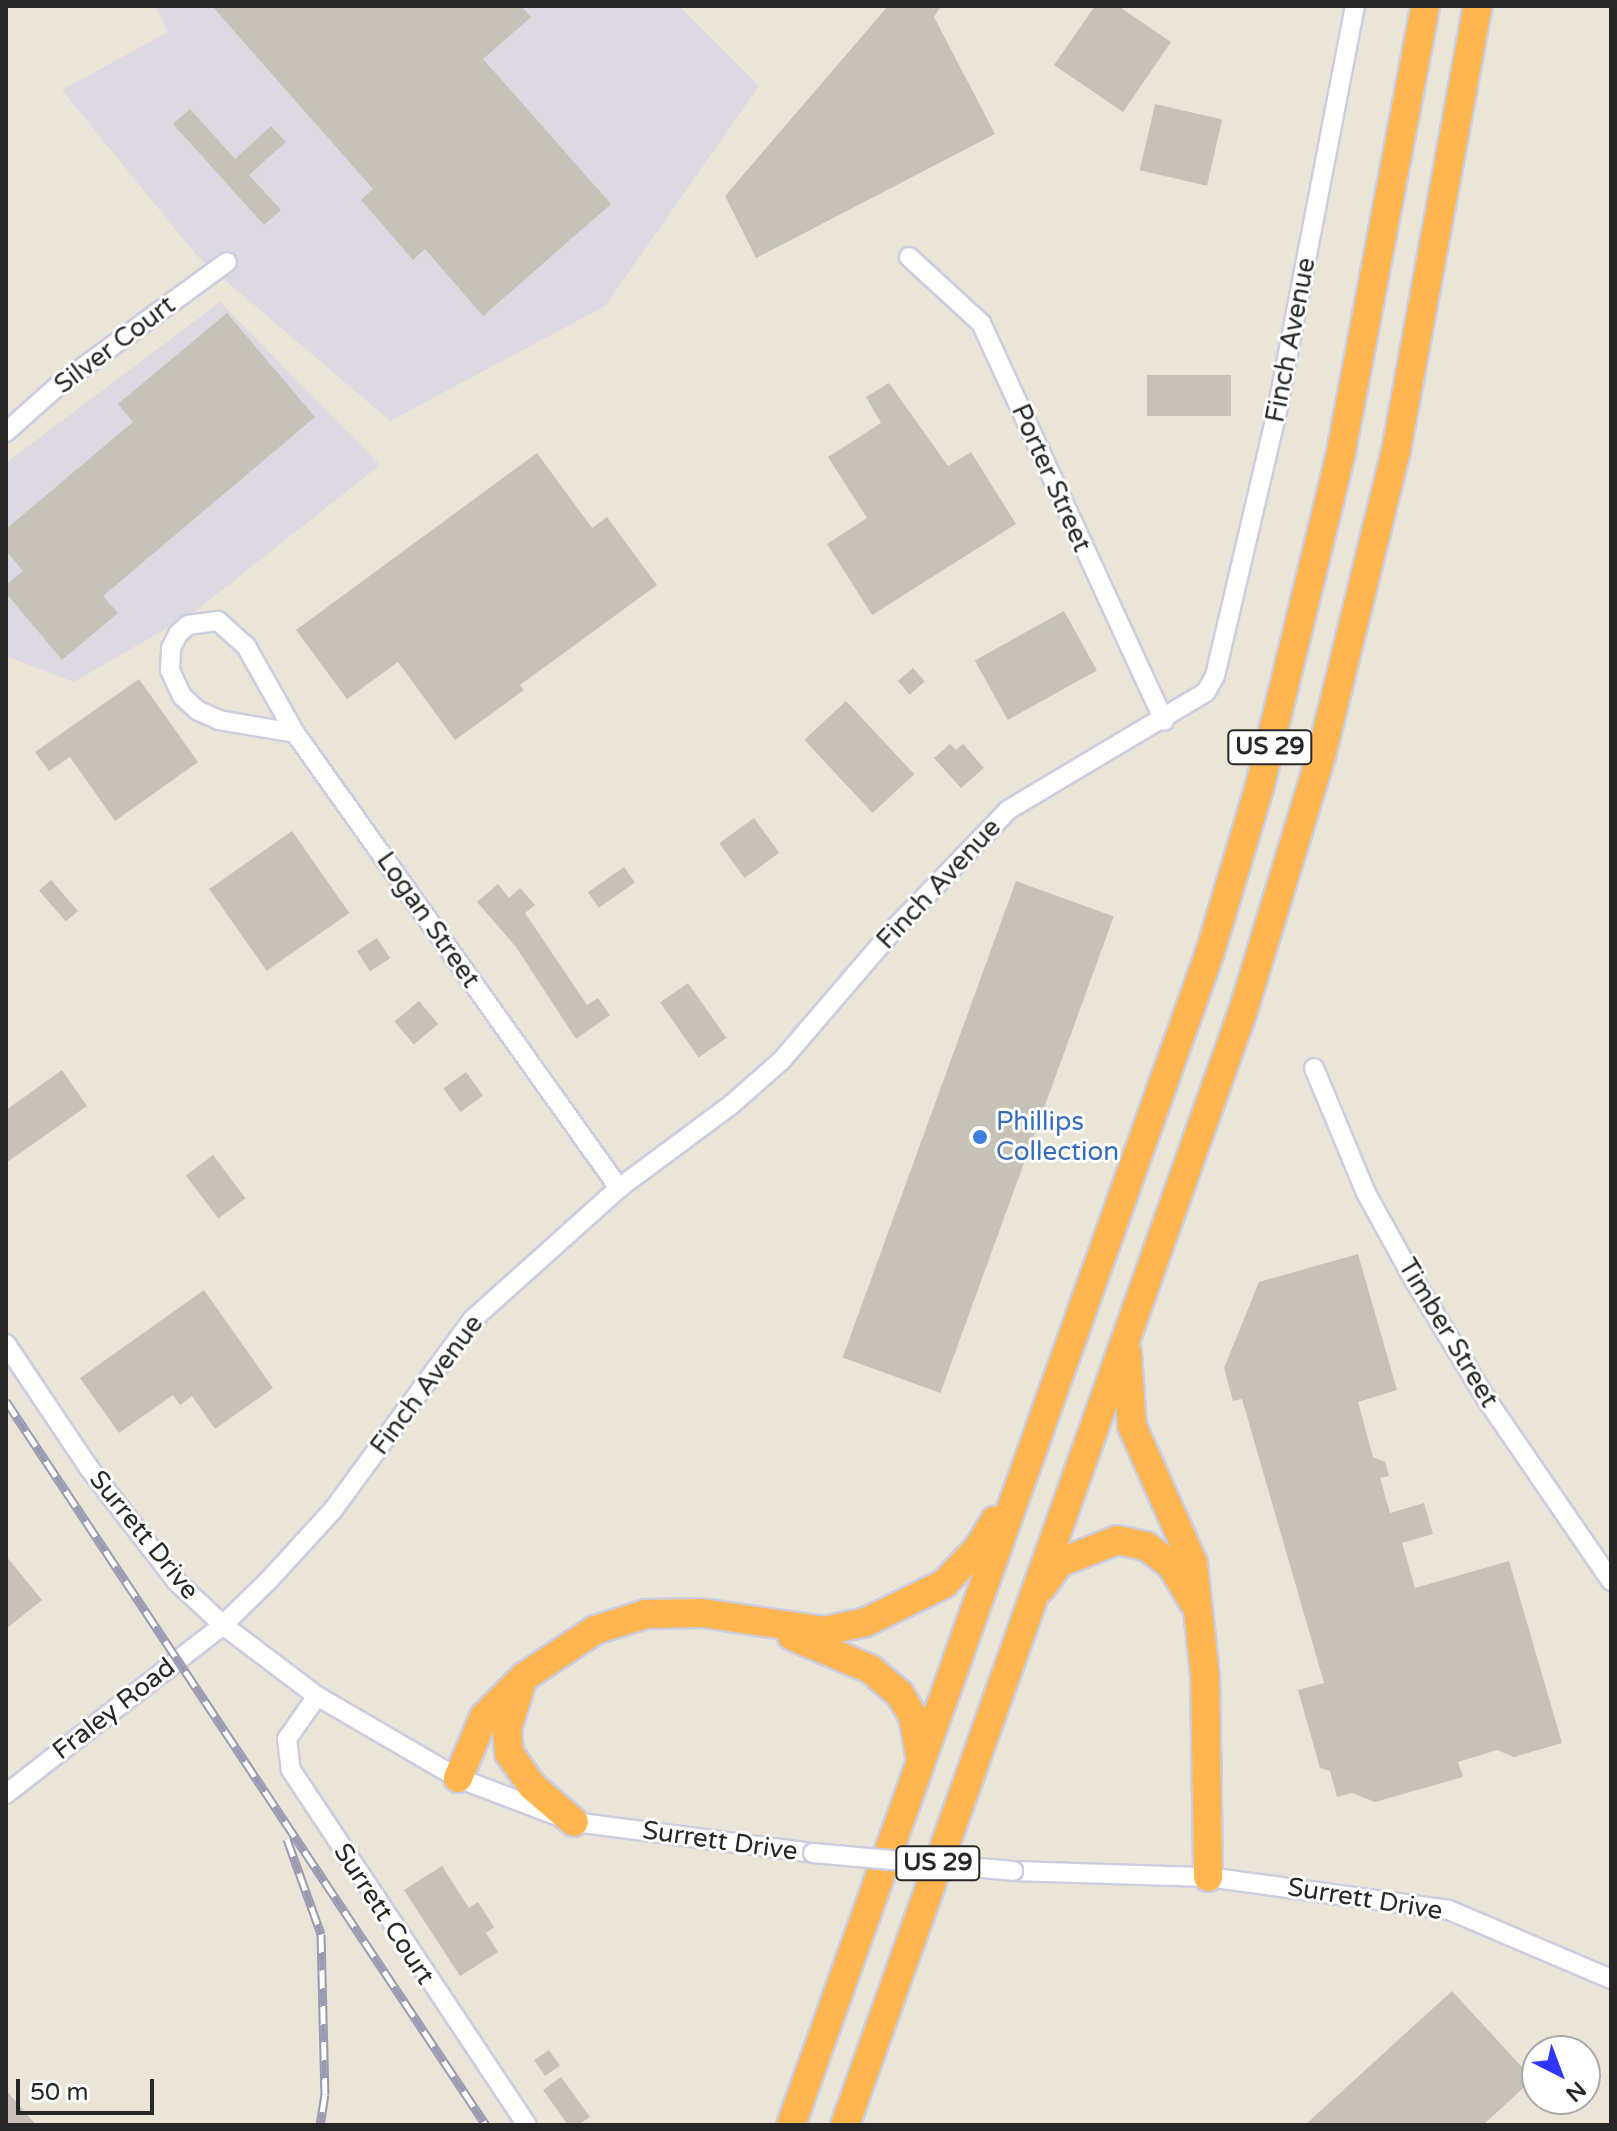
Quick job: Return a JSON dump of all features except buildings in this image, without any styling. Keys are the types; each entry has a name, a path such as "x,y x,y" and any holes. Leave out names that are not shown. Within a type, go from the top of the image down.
{"highway":[{"name":"US 29","path":"791,2125 1210,952 1260,785 1341,452 1425,6"},
{"name":"US 29","path":"845,2125 1243,1011 1321,756 1396,451 1478,6"},
{"path":"1127,1334 1132,1426 1148,1471 1189,1552 1199,1610 1205,1676 1208,1877"},
{"path":"458,1778 484,1717 524,1677 595,1630 646,1614 702,1613 824,1631 866,1622 944,1584 979,1547 1027,1464"},
{"path":"1030,1602 1059,1563 1117,1540 1146,1546 1171,1565 1199,1610"},
{"path":"758,1622 870,1669 899,1693 913,1716 921,1760"},
{"path":"524,1677 507,1729 509,1753 532,1786 574,1822"}],"street":[{"name":"Finch Avenue","path":"223,1625 333,1510 472,1320 619,1188 675,1149 781,1061 924,896 1008,810 1053,778 1164,721 1206,692 1215,676 1276,416 1355,6"},
{"name":"Porter Street","path":"909,257 981,323 1164,721"},
{"name":"Silver Court","path":"6,432 59,385 227,262"},
{"name":"Logan Street","path":"295,733 219,720 197,710 176,685 171,648 188,625 227,624 246,646 295,733 619,1188"},
{"name":"Timber Street","path":"1314,1068 1366,1193 1413,1278 1485,1397 1611,1581"},
{"name":"Surrett Drive","path":"6,1344 136,1531 177,1582 223,1625 317,1696 458,1778 574,1822 813,1853 1013,1871 1208,1877 1449,1910 1611,1979"},
{"name":"Fraley Road","path":"6,1794 223,1625"},
{"name":"Surrett Court","path":"317,1696 287,1739 291,1770 527,2125"}],"shaded area":[{"path":"156,6 679,6 759,86 605,306 390,421 197,256 62,90 168,32"},
{"path":"220,302 380,465 193,613 74,682 6,656 6,463"}],"railway":[{"path":"6,1401 486,2125"},
{"path":"287,1839 321,1934 325,2094 320,2125"}],"place":[{"name":"Phillips Collection","path":"980,1137"}]}
